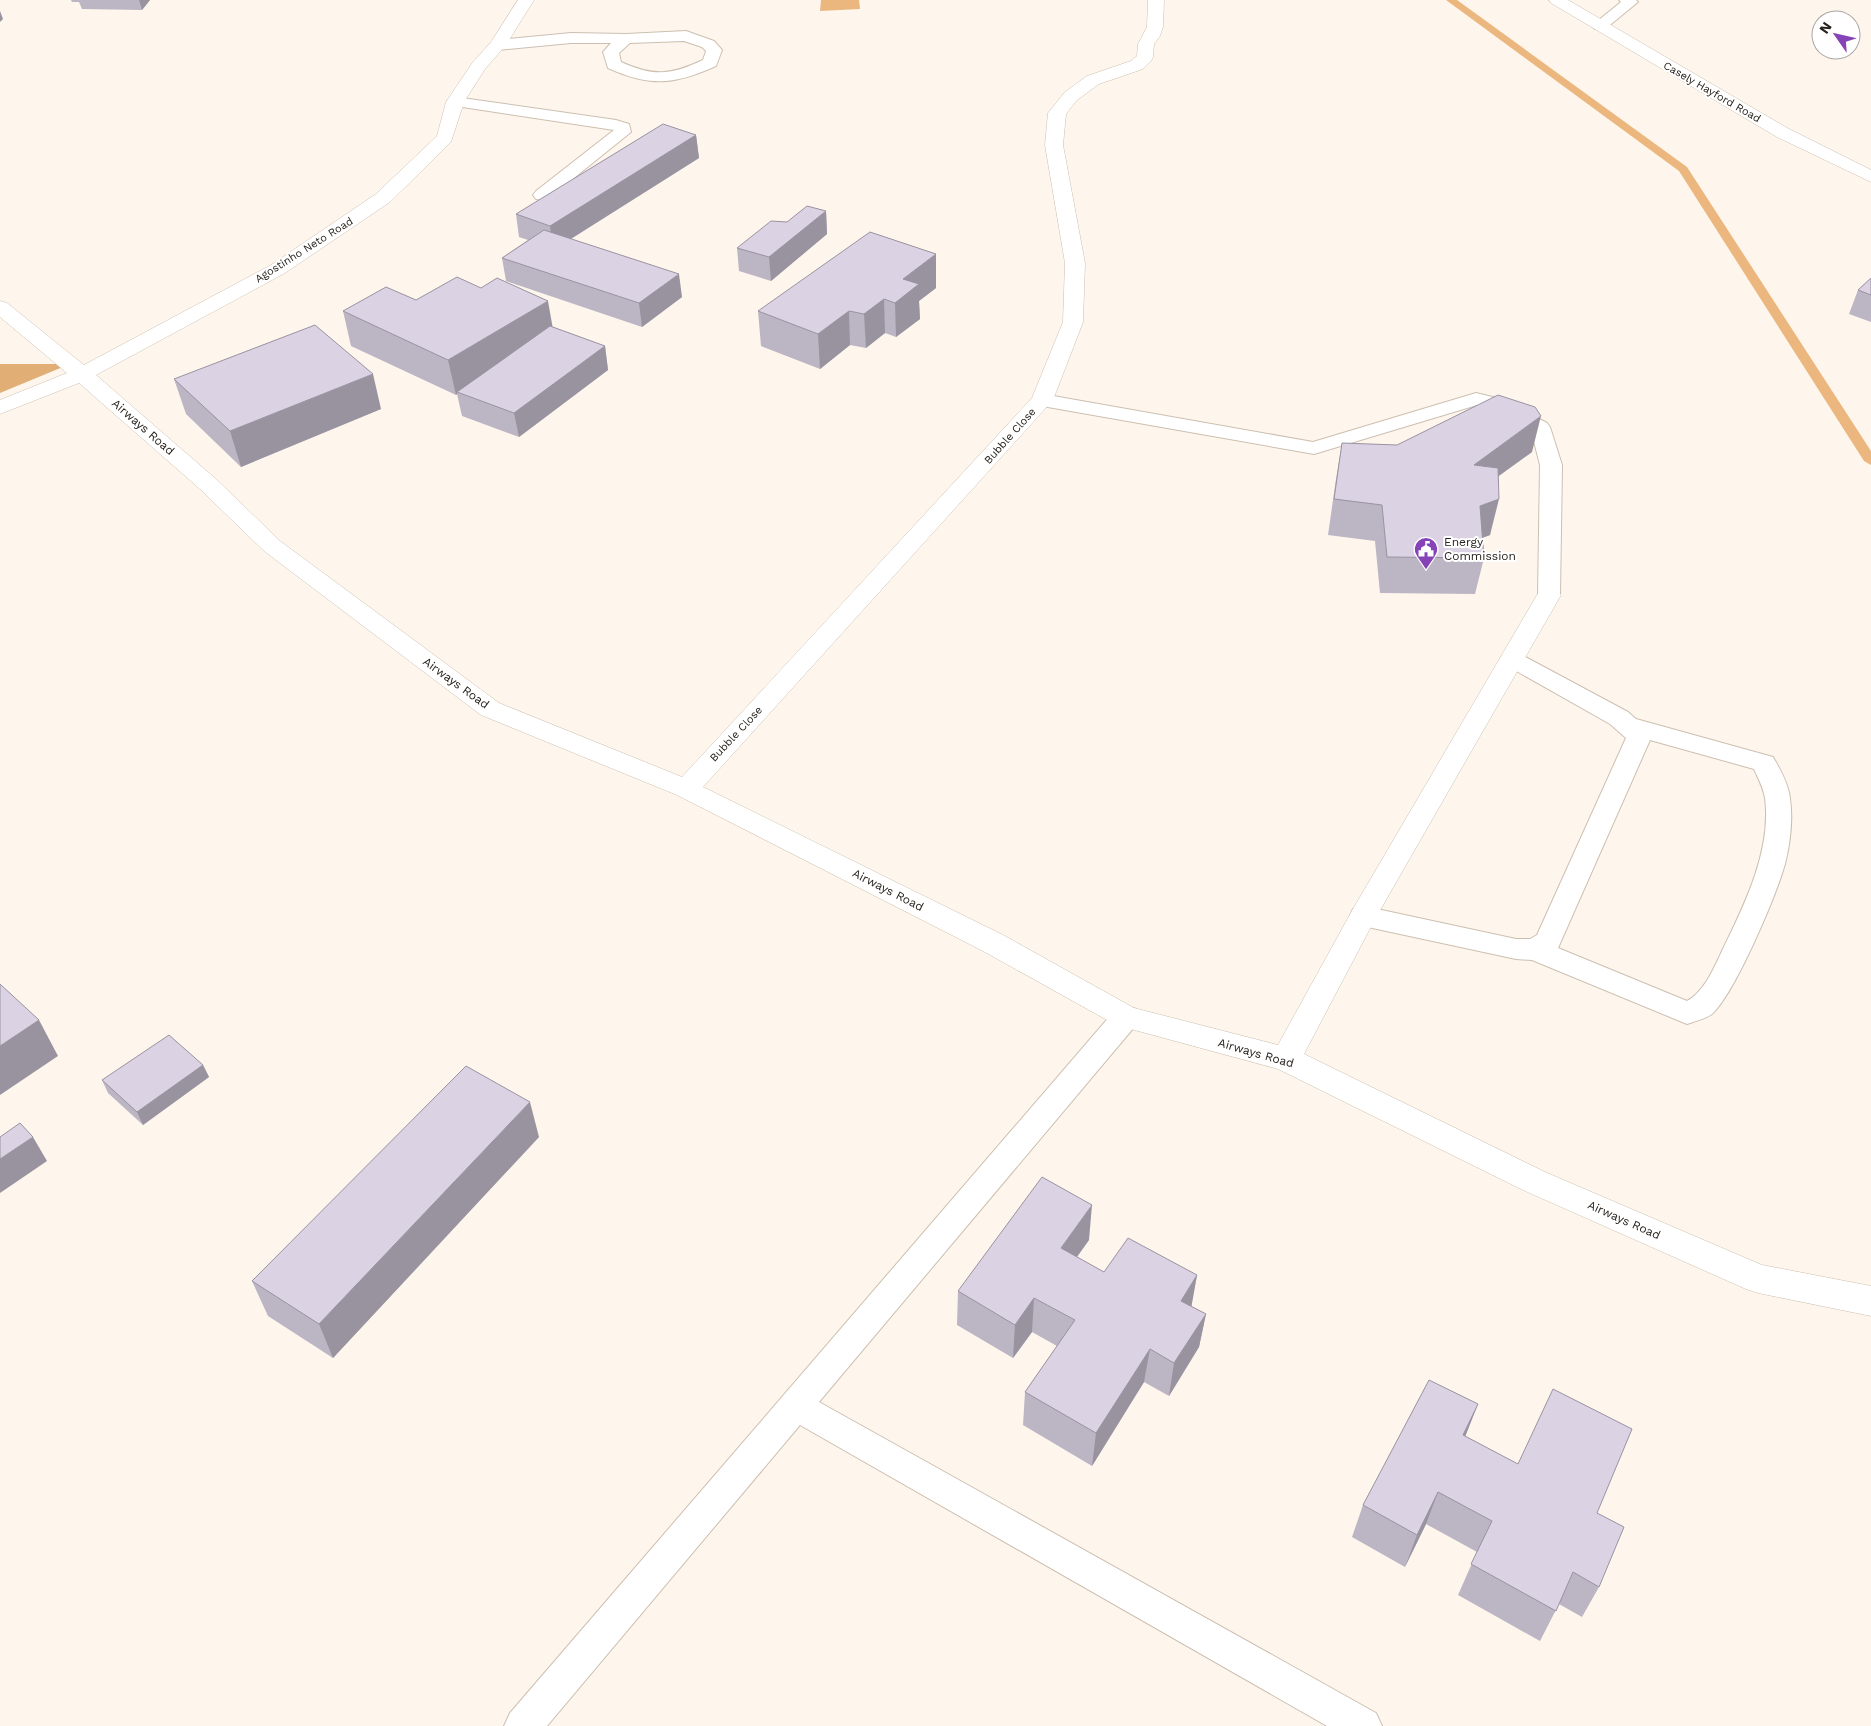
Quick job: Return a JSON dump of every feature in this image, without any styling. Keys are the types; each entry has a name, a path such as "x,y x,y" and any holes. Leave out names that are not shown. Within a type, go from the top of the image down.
{"street":[{"name":"Agostinho Neto Road","path":"0,408 82,374 278,269 383,198 445,138 455,102 479,66 498,45 526,0"},
{"name":"Bubble Close","path":"686,789 1042,400 1073,322 1075,263 1054,145 1054,129 1057,114 1071,96 1093,80 1137,65 1145,57 1146,44 1152,36 1155,27 1156,0"},
{"name":"Casely Hayford Road","path":"1557,0 1783,133 1871,177"},
{"name":"Airways Road","path":"0,307 82,374 208,484 272,546 490,709 686,789 992,943 1126,1017 1286,1059 1534,1181 1758,1279 1871,1301"},
{"path":"1286,1059 1363,916 1549,595"}],"lane":[{"path":"1600,26 1634,1"},
{"path":"498,45 571,38 626,39 686,36 708,44 714,50 710,63 685,75 659,79 635,75 614,65 611,52 626,39"},
{"path":"455,102 616,125 623,128 623,132 542,195"},
{"path":"1042,400 1314,448 1476,399 1494,403 1540,428 1551,464 1549,595"},
{"path":"1512,659 1620,718 1638,736 1548,941 1534,950"},
{"path":"1363,916 1516,949 1534,950 1687,1013 1702,1006 1725,970 1745,930 1772,863 1778,801 1772,780 1764,763 1630,726"},
{"path":"523,1726 1126,1017"},
{"path":"796,1406 1363,1726"}],"shaded area":[{"path":"821,0 859,0 860,9 820,11"},
{"path":"0,364 70,364 0,393"}],"building":[{"path":"663,124 696,135 550,226 516,214"},
{"path":"807,206 826,211 769,257 737,248 771,221 787,222"},
{"path":"544,230 679,274 639,303 502,258"},
{"path":"870,232 936,254 903,279 919,284 895,303 884,299 864,314 849,311 818,334 758,311"},
{"path":"457,277 481,288 497,278 548,301 448,360 343,311 386,287 416,300"},
{"path":"1871,278 1871,295 1858,290"},
{"path":"315,325 373,374 230,431 174,379"},
{"path":"550,326 605,346 514,413 457,392"},
{"path":"1498,395 1535,407 1541,416 1474,465 1498,468 1499,499 1480,506 1484,558 1387,557 1382,505 1334,499 1342,443 1397,445"},
{"path":"0,984 39,1020 0,1046"},
{"path":"169,1035 203,1065 137,1112 102,1080"},
{"path":"466,1066 530,1102 319,1324 252,1281"},
{"path":"20,1123 33,1137 0,1159 0,1137"},
{"path":"1042,1177 1092,1205 1061,1248 1104,1272 1128,1238 1197,1275 1181,1301 1206,1314 1174,1363 1150,1349 1096,1433 1025,1392 1075,1320 1034,1298 1015,1325 958,1291"},
{"path":"1429,1380 1478,1404 1463,1435 1518,1464 1553,1389 1632,1429 1597,1513 1624,1527 1599,1587 1573,1572 1556,1611 1471,1564 1492,1521 1438,1492 1417,1535 1363,1505"}],"waterway":[{"path":"1451,0 1683,169 1871,461"}],"place":[{"name":"Energy Commission","path":"1426,570"}]}
